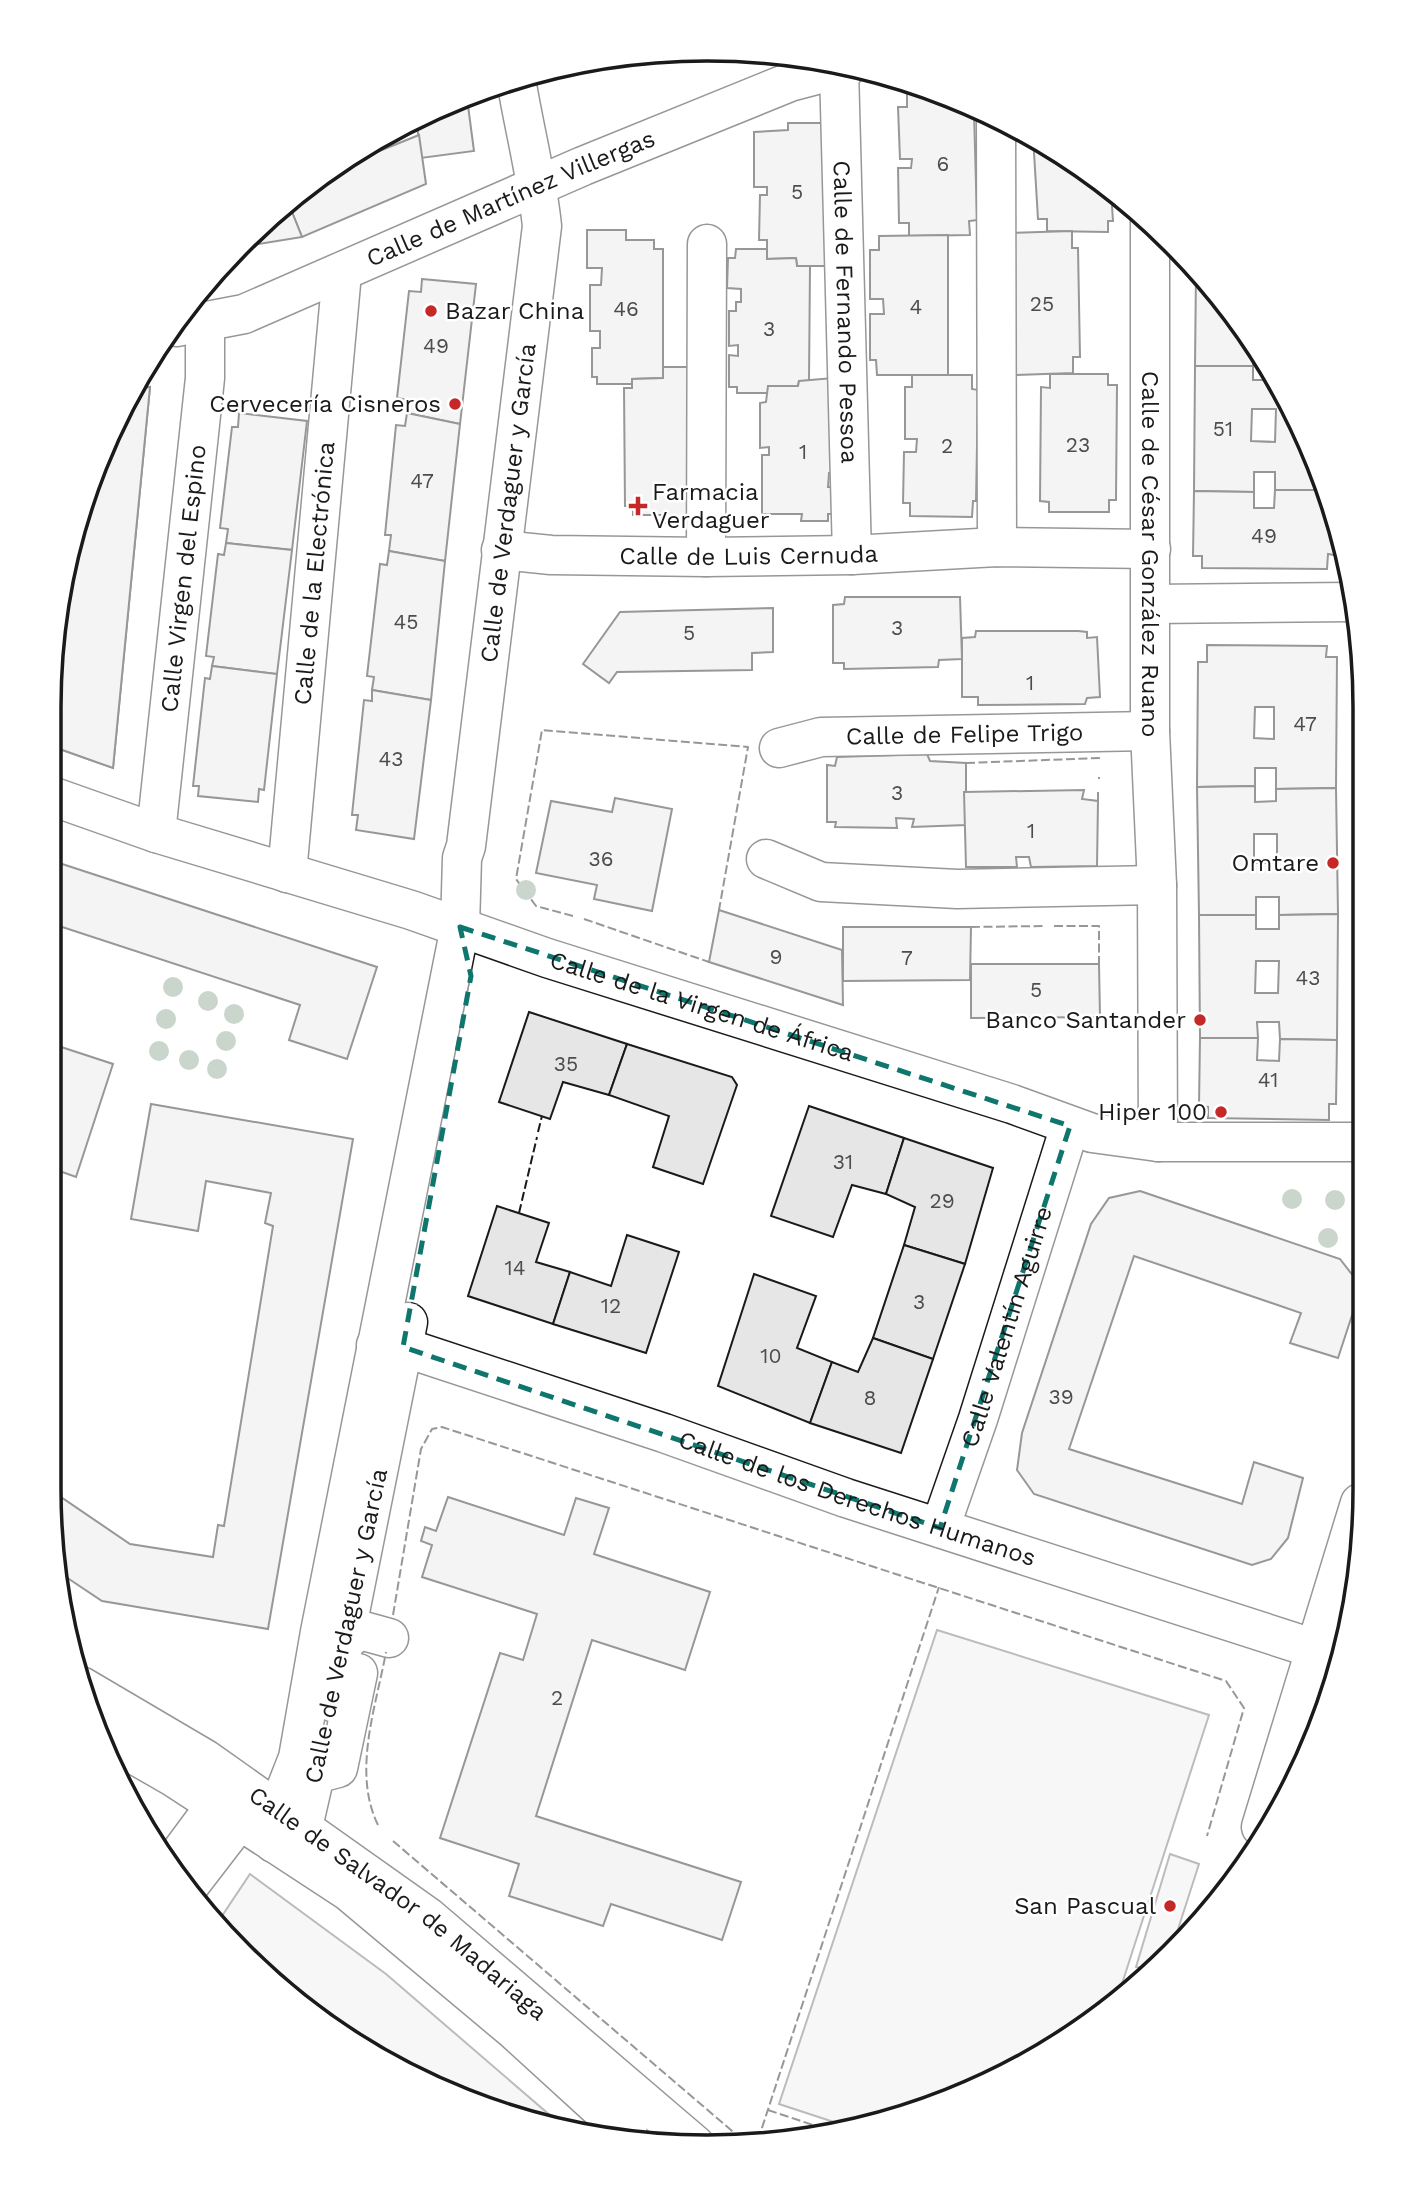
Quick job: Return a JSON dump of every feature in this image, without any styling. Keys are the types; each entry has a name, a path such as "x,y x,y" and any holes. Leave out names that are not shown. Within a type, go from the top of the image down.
{"street":[{"name":"Calle de Martínez Villergas","path":"190,326 244,314 538,185 790,82 825,73"},
{"name":"Calle de Fernando Pessoa","path":"843,76 852,555"},
{"name":"Calle de Verdaguer y García","path":"285,1826 315,1774 354,1642 389,1346 424,1105 460,928 462,858 466,846 542,226 538,185 530,159 518,90"},
{"path":"996,130 997,547"},
{"name":"Calle de César González Ruano","path":"1150,237 1150,732 1157,885 1158,1142"},
{"path":"706,557 707,244"},
{"name":"Calle de la Electrónica","path":"287,873 342,273"},
{"name":"Calle Virgen del Espino","path":"156,833 205,378 190,326"},
{"name":"Calle de Luis Cernuda","path":"501,550 551,555 706,557 852,555 997,547 1151,549"},
{"path":"1152,604 1344,602"},
{"name":"Calle de Felipe Trigo","path":"779,748 821,737 1150,732"},
{"name":"Calle de la Virgen de África","path":"61,799 156,833 1012,1104 1070,1126 1123,1139 1158,1142 1353,1142"},
{"path":"765,859 821,882 957,889 1157,885"},
{"name":"Calle de Verdaguer y García","path":"389,1346 471,976 460,928"},
{"path":"419,993 406,1064 409,1090 424,1105"},
{"name":"Calle Valentín Aguirre","path":"940,1528 978,1419 1070,1126"},
{"name":"Calle de los Derechos Humanos","path":"389,1346 1327,1653"},
{"path":"1268,1808 1327,1653 1349,1554"},
{"name":"Calle de Verdaguer y García","path":"285,1826 298,1758 354,1642"},
{"name":"Calle de Salvador de Madariaga","path":"96,1697 233,1804"},
{"name":"Calle de Salvador de Madariaga","path":"113,1742 158,1768 285,1826 428,1917 682,2134"},
{"path":"177,1858 233,1804"},
{"path":"193,1879 233,1804"},
{"name":"Calle de Salvador de Madariaga","path":"285,1826 348,1891 514,2030 622,2129"}],"highlighted area":[{"path":"460,927 1070,1126 940,1528 403,1347 471,976"}],"shaded area":[{"path":"937,1630 1209,1715 1122,1984 1066,2026 1030,2048 954,2086 915,2100 833,2122 779,2104"},
{"name":"San Pascual","path":"1170,1854 1199,1864 1177,1932 1141,1968 1136,1967"},
{"path":"250,1874 386,1974 550,2115 460,2086 384,2048 348,2026 281,1975 222,1916"}],"building":[{"path":"907,93 974,119 977,220 969,221 970,235 909,236 909,223 899,223 898,168 911,168 912,159 900,159 898,107 907,107"},
{"path":"468,107 474,151 421,158 418,130"},
{"path":"788,123 822,123 832,266 797,266 796,258 767,259 767,240 759,240 760,195 767,195 767,187 754,187 754,132 788,130"},
{"path":"419,135 426,184 302,237 292,212 348,170 378,151"},
{"path":"1034,150 1066,170 1112,204 1113,221 1108,221 1108,232 1047,231 1047,219 1038,219"},
{"path":"292,212 302,237 256,244"},
{"path":"587,230 626,230 626,240 654,240 654,249 663,249 663,378 632,379 632,384 597,384 597,377 592,377 592,348 600,348 600,331 590,331 590,285 601,285 602,268 587,268"},
{"path":"1072,231 1072,248 1078,248 1080,357 1073,357 1073,373 1013,375 1010,233"},
{"path":"948,235 948,375 877,375 876,360 870,360 870,314 884,314 883,299 870,299 870,250 879,250 879,236"},
{"path":"736,249 767,249 767,259 796,258 797,266 810,266 809,381 799,381 798,386 768,386 768,393 737,393 737,387 729,387 729,355 738,356 738,345 729,346 729,311 736,311 736,302 741,302 741,289 727,288 728,258 735,258"},
{"path":"422,279 476,284 460,424 407,413 409,400 397,398 409,291 421,292"},
{"path":"1196,285 1244,348 1253,366 1195,366"},
{"path":"1195,366 1253,366 1253,380 1264,380 1266,384 1304,460 1315,490 1275,490 1275,472 1254,472 1254,492 1194,491","holes":["1252,409 1276,409 1275,442 1251,441"]},
{"path":"663,367 689,367 691,523 663,523 662,515 633,515 633,506 625,506 624,388 632,388 632,379 663,378"},
{"path":"1050,374 1108,374 1108,385 1117,385 1116,500 1109,500 1109,512 1049,512 1049,502 1040,501 1041,387 1050,388"},
{"path":"912,375 972,375 972,389 978,390 976,501 973,501 972,517 910,516 910,503 903,503 904,452 916,452 917,439 905,439 905,387 912,387"},
{"path":"833,378 837,473 829,473 828,487 833,487 833,514 828,514 828,521 801,521 802,514 762,514 762,455 769,455 769,447 760,448 760,403 766,402 768,386 798,386 799,381"},
{"path":"150,387 113,768 61,749 62,694 75,574 83,540 110,460 146,388"},
{"path":"150,387 113,768 61,749 63,665 67,623 83,540 110,460 146,388"},
{"path":"239,413 307,421 292,550 226,543 228,529 220,528 232,427 238,427"},
{"path":"407,413 460,424 445,561 389,551 391,535 385,535 396,425 405,426"},
{"path":"1275,490 1315,490 1334,554 1328,554 1327,569 1202,568 1202,556 1193,556 1194,491 1254,492 1254,508 1274,508"},
{"path":"226,543 292,550 277,674 212,666 214,657 206,656 218,554 224,555"},
{"path":"389,551 445,561 431,700 372,690 374,677 367,676 380,564 387,565"},
{"path":"845,597 960,597 962,659 939,660 938,667 844,669 844,663 833,663 833,605 844,604"},
{"path":"773,608 773,652 752,653 752,670 617,672 609,683 583,664 620,612"},
{"path":"976,631 1078,631 1087,632 1087,638 1097,637 1100,697 1087,698 1085,704 978,705 978,697 962,697 962,638 975,637"},
{"path":"1207,645 1327,646 1326,657 1337,657 1336,788 1276,789 1276,768 1255,768 1255,786 1197,787 1198,662 1207,662","holes":["1255,707 1274,707 1274,739 1254,738"]},
{"path":"212,666 277,674 264,790 259,789 258,802 198,796 199,786 193,786 205,678 210,679"},
{"path":"372,690 431,700 414,839 356,830 358,815 352,815 364,700 372,701"},
{"path":"927,754 930,761 966,763 966,825 912,827 914,819 896,818 897,828 835,827 836,822 827,822 827,765 835,766 837,757"},
{"path":"1255,786 1255,802 1276,801 1276,789 1336,788 1338,914 1279,915 1279,897 1256,897 1256,915 1199,915 1197,787","holes":["1254,834 1277,834 1277,863 1254,863"]},
{"path":"1084,790 1082,799 1098,801 1097,866 1031,867 1029,857 1016,857 1017,867 966,867 964,792"},
{"path":"615,798 672,809 652,911 594,899 597,885 536,873 551,801 612,812"},
{"path":"61,864 377,967 347,1059 289,1040 300,1005 61,927"},
{"path":"719,910 842,950 843,1005 709,962"},
{"path":"1338,914 1337,1040 1280,1039 1279,1022 1257,1022 1258,1038 1200,1038 1199,915 1256,915 1256,929 1279,929 1279,915","holes":["1256,961 1279,961 1278,993 1255,993"]},
{"path":"843,927 971,927 970,980 843,981"},
{"path":"971,964 1099,964 1100,1017 971,1018"},
{"path":"529,1012 627,1044 609,1095 563,1082 550,1119 499,1102"},
{"path":"1200,1038 1258,1038 1257,1060 1279,1061 1280,1039 1337,1040 1336,1104 1329,1104 1329,1120 1208,1118 1208,1107 1199,1106"},
{"path":"627,1044 732,1077 737,1085 703,1184 653,1167 669,1116 609,1095"},
{"path":"61,1047 113,1064 76,1177 61,1172"},
{"path":"151,1104 353,1139 268,1629 102,1601 68,1578 61,1497 130,1544 213,1557 218,1525 224,1526 273,1226 265,1223 271,1193 206,1181 198,1231 131,1219"},
{"path":"809,1106 904,1138 886,1194 852,1185 833,1237 771,1216"},
{"path":"904,1138 993,1168 965,1264 904,1245 915,1207 886,1194"},
{"path":"1140,1191 1340,1259 1353,1276 1353,1312 1338,1358 1290,1343 1301,1313 1134,1256 1069,1449 1242,1504 1254,1462 1303,1478 1288,1538 1271,1559 1252,1565 1034,1494 1017,1470 1022,1433 1091,1224 1109,1198"},
{"path":"497,1206 549,1223 536,1262 570,1272 553,1324 468,1296"},
{"path":"627,1235 679,1252 646,1353 553,1324 570,1272 611,1286"},
{"path":"904,1245 965,1264 933,1359 873,1338"},
{"path":"754,1274 816,1296 797,1348 832,1362 810,1423 718,1386"},
{"path":"873,1338 933,1359 901,1453 810,1423 832,1362 858,1372"},
{"path":"448,1497 564,1535 576,1498 609,1508 594,1554 710,1592 685,1670 592,1640 536,1816 741,1882 722,1940 611,1904 603,1926 509,1896 519,1864 440,1838 500,1653 523,1660 537,1614 422,1577 432,1545 421,1541 425,1527 436,1531"}],"fence":[{"path":"573,916 536,906 516,879 542,730 748,747 719,910"},
{"path":"966,763 1100,758"},
{"path":"1098,792 1098,801"},
{"path":"584,919 709,962"},
{"path":"971,927 1043,926"},
{"path":"1054,926 1099,926 1099,964"},
{"path":"538,1132 542,1116"},
{"path":"519,1213 537,1137"},
{"path":"393,1615 421,1449 432,1429 442,1427 1226,1681 1244,1708 1207,1836"},
{"path":"761,2132 939,1587"},
{"path":"378,1825 370,1805 366,1761 386,1652"},
{"path":"393,1841 735,2134"},
{"path":"768,2110 814,2125"}],"place":[{"name":"Bazar China","path":"431,311"},
{"name":"Cervecería Cisneros","path":"455,404"},
{"name":"Farmacia Verdaguer","path":"638,506"},
{"name":"Omtare","path":"1333,863"},
{"name":"Banco Santander","path":"1200,1020"},
{"name":"Hiper 100","path":"1221,1112"},
{"name":"San Pascual","path":"1170,1906"}]}
